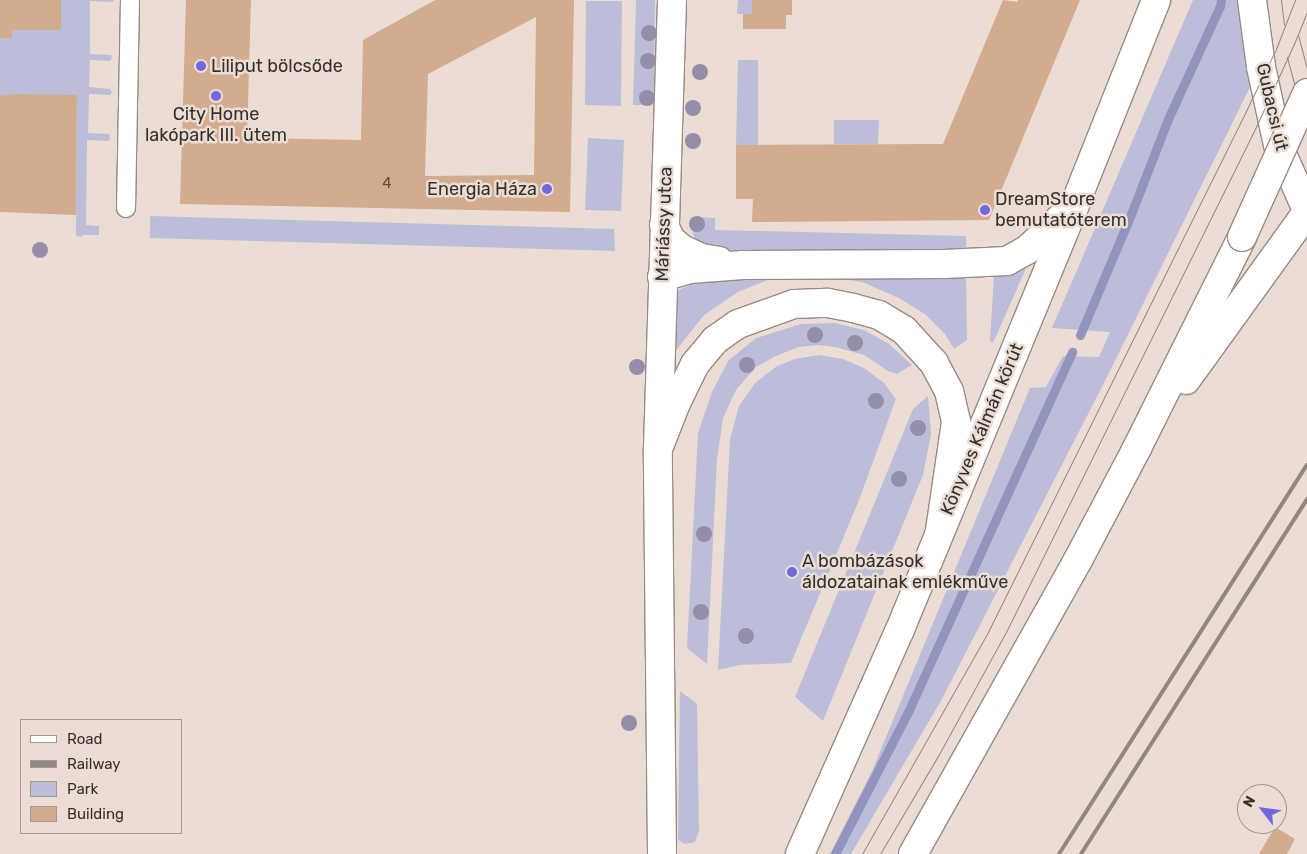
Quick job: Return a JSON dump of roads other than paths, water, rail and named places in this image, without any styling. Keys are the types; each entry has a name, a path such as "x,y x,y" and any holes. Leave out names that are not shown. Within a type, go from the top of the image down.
{"main road":[{"name":"Máriássy utca","path":"662,854 658,449 672,0"},
{"name":"Könyves Kálmán körút","path":"800,854 854,735 940,531 1075,204 1156,0"},
{"name":"Gubacsi út","path":"1252,0 1261,67 1278,145 1307,211"},
{"path":"913,854 1021,664 1138,448 1242,237 1307,92"},
{"path":"662,277 690,269 743,265 1007,262 1027,250 1075,204"},
{"path":"1138,448 1307,211"},
{"path":"664,225 671,240 692,254 743,265"},
{"path":"658,449 676,403 695,364 715,340 738,324 794,304 828,303 878,315 904,330 920,346 934,363 949,391 956,422 940,531"}],"lane":[{"path":"126,208 130,0"}],"waterway":[{"path":"1080,335 1131,214 1168,119 1220,6 1221,0"},
{"path":"835,854 908,712 1072,352"}],"tram line":[{"path":"1281,0 1284,25"},
{"path":"862,854 987,634 1246,111 1276,49 1295,0"},
{"path":"880,854 938,756 1008,628 1255,129 1307,11"},
{"path":"1298,35 1307,68"},
{"path":"1287,57 1307,132"}],"railway":[{"path":"1059,854 1307,465"},
{"path":"1081,854 1307,499"}],"place":[{"name":"Liliput bölcsőde","path":"201,66"},
{"name":"City Home lakópark III. ütem","path":"216,96"},
{"name":"Energia Háza","path":"547,189"},
{"name":"DreamStore bemutatóterem","path":"985,210"},
{"name":"A bombázások áldozatainak emlékműve","path":"792,572"}]}
